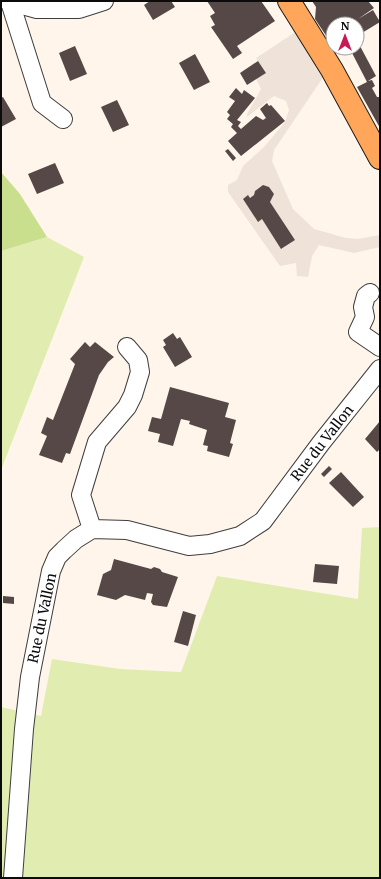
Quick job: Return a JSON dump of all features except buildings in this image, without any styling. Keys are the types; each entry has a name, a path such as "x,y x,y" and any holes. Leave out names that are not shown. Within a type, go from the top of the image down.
{"main road":[{"path":"289,1 332,70 380,158"}],"street":[{"path":"9,2 37,9 79,9 104,1"},
{"path":"9,2 42,103 63,119"},
{"path":"370,293 366,296 363,307 365,317 358,332 380,347"},
{"path":"92,529 81,495 97,442 126,407 133,395 140,372 138,360 126,347"},
{"name":"Rue du Vallon","path":"13,878 30,677 51,571 57,557 76,539 92,529 126,530 190,546 210,544 240,536 262,521 321,443 380,369"}],"green space":[{"path":"1,172 20,194 47,237 1,251"},
{"path":"47,237 84,257 1,470 1,251"},
{"path":"380,527 380,878 1,878 1,707 41,716 52,659 120,669 181,672 217,576 358,599 362,528"}],"shaded area":[{"path":"297,31 324,76 274,150 272,161 293,209 314,229 346,238 358,239 380,235 380,247 354,253 319,245 312,256 308,277 297,276 296,263 280,266 228,192 228,185 237,180 243,166 264,147 285,122 289,110 286,101 274,96 247,117 247,114 261,89 256,79 266,73 256,58","holes":["263,186 269,187 274,194 270,202 295,240 282,249 262,219 259,221 248,195 250,198 254,195 255,191"]}]}
